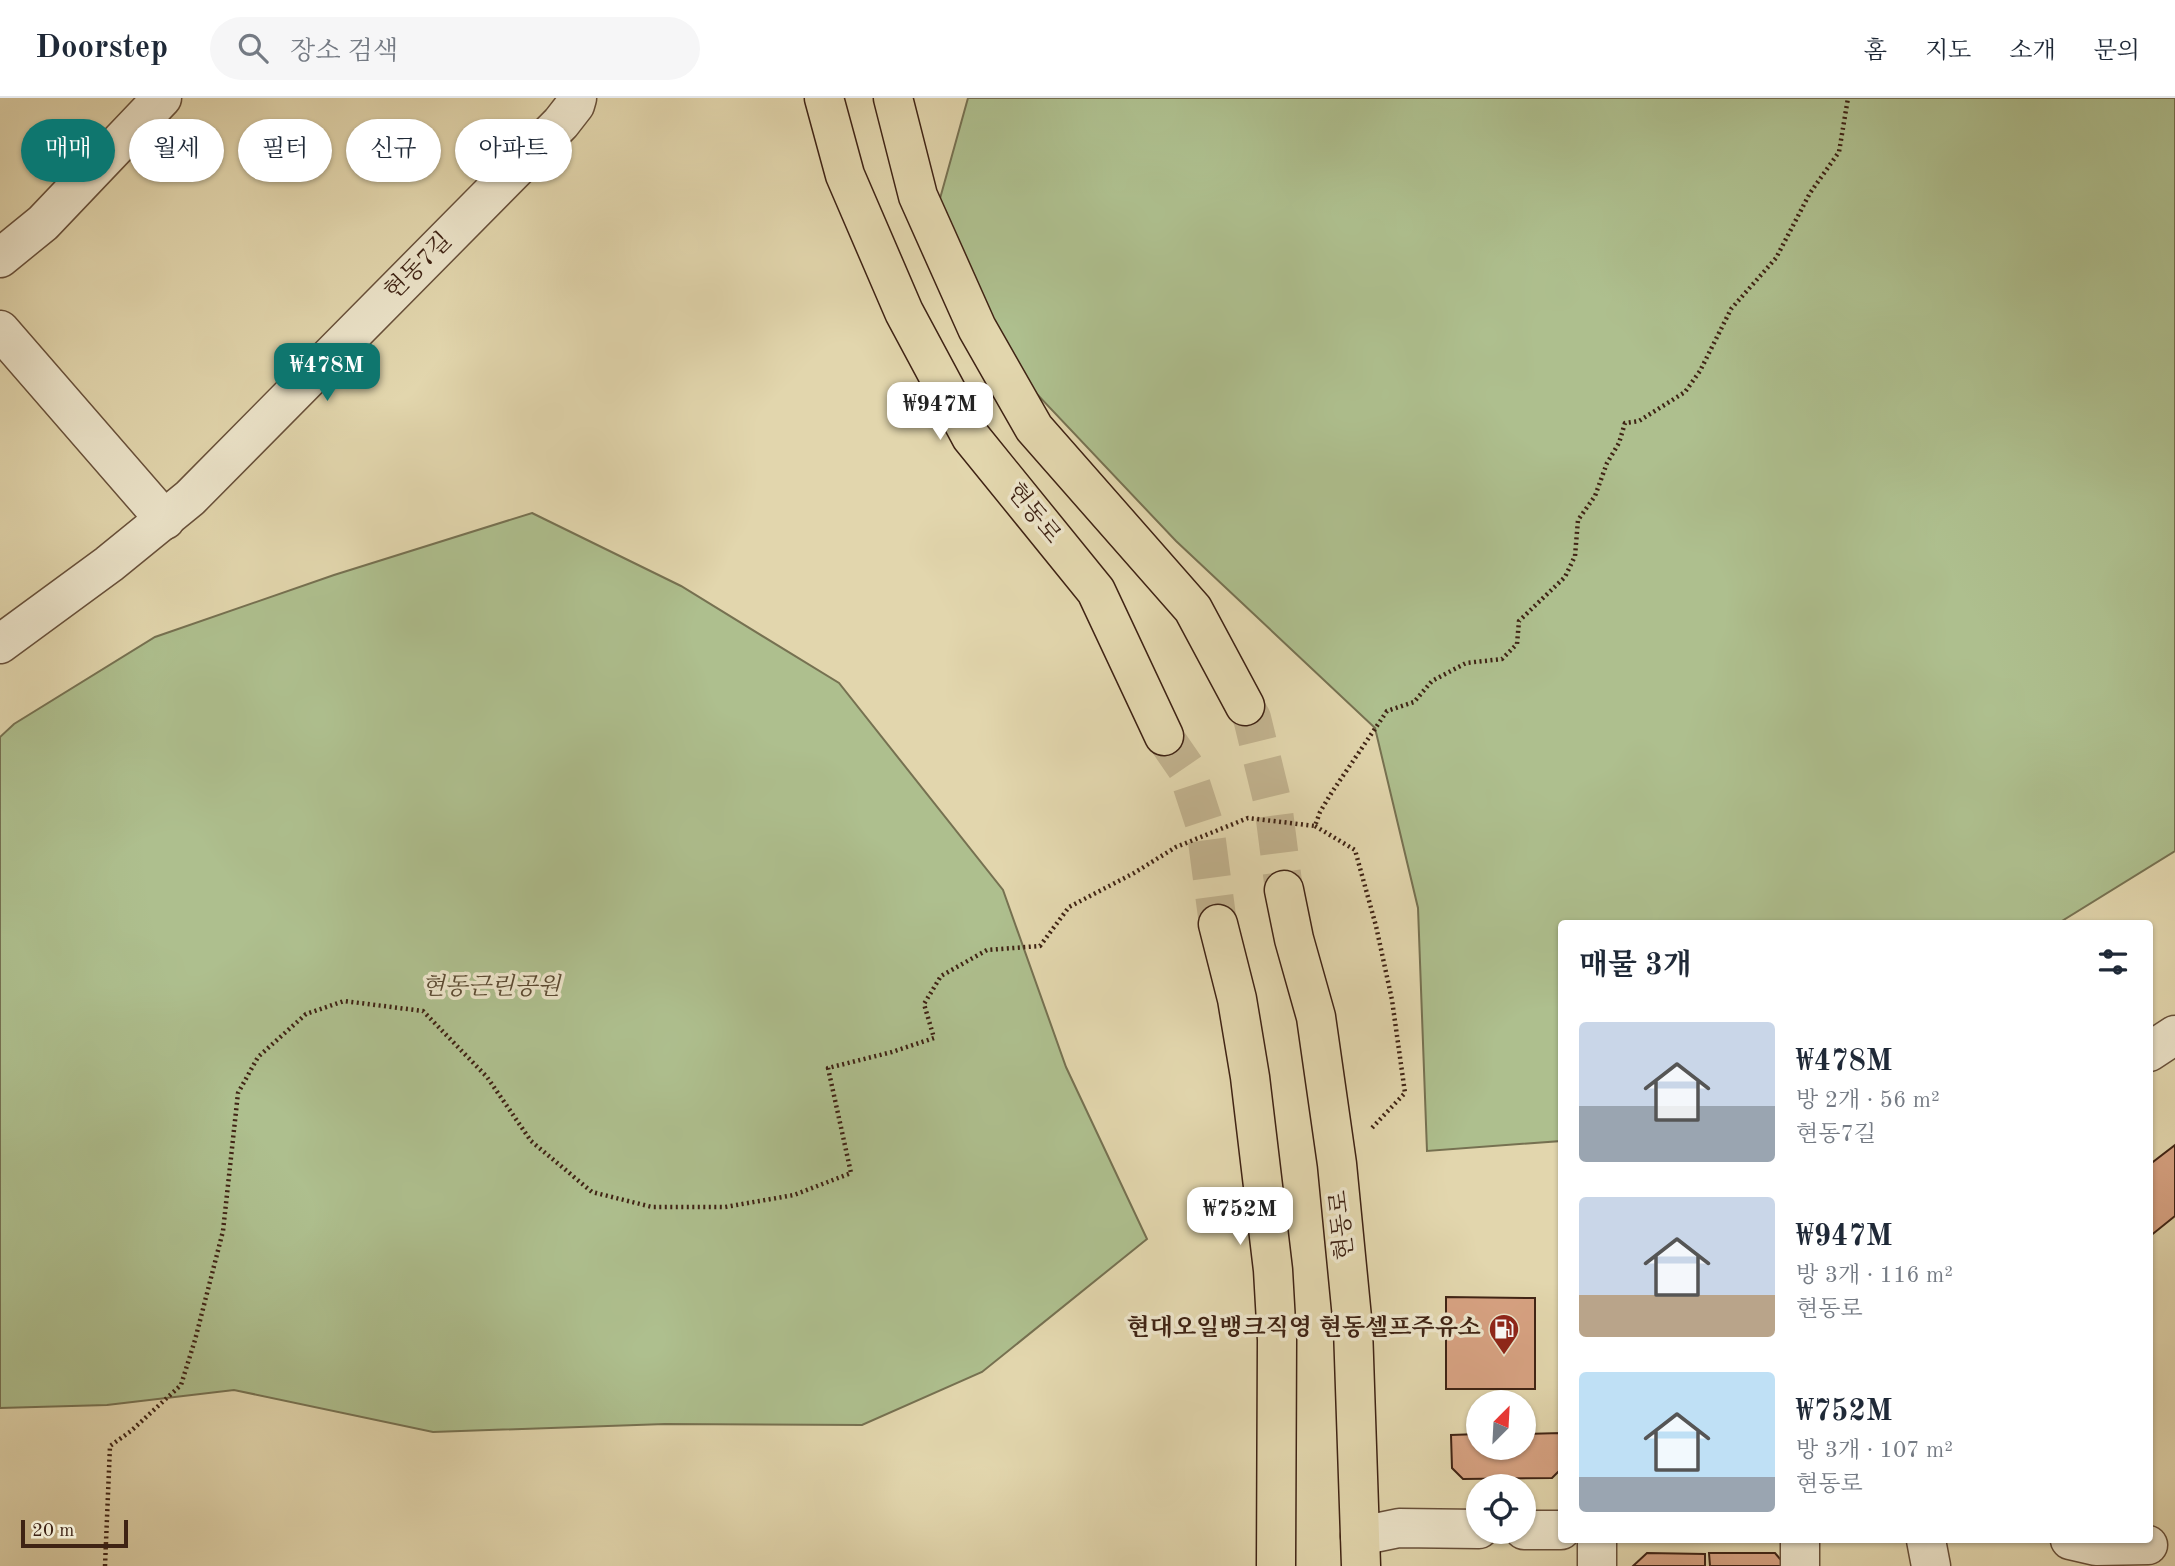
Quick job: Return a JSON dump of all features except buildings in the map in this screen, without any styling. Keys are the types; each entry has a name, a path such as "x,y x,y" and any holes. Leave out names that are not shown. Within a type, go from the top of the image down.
{"main road":[{"name":"현동로","path":"824,98 845,175 910,324 971,437 1096,591 1164,736"},
{"path":"893,98 918,196 977,328 1034,428 1193,609 1245,706"},
{"name":"현동로","path":"1284,890 1294,939 1316,1017 1337,1164 1353,1328 1361,1551"},
{"path":"1218,924 1237,999 1250,1077 1273,1270 1277,1340 1276,1566"}],"street":[{"path":"0,258 43,223 162,98"},
{"name":"현동7길","path":"0,644 165,520 234,456 561,123 577,98"},
{"path":"0,330 165,520"},
{"path":"2153,1049 2175,1035"},
{"path":"1361,1551 1399,1528 1466,1530"},
{"path":"1536,1530 1558,1530"},
{"path":"1597,1543 1597,1566"},
{"path":"1800,1543 1800,1566"},
{"path":"1927,1543 1931,1566"},
{"path":"2086,1551 2148,1545"}],"path":[{"path":"1315,826 1332,792 1387,711 1414,702 1432,681 1466,663 1502,659 1517,644 1519,621 1565,577 1575,556 1577,520 1595,496 1607,463 1619,443 1625,422 1639,421 1685,392 1700,371 1731,309 1776,258 1810,193 1839,152 1848,98"},
{"path":"105,1566 110,1446 181,1385 223,1231 238,1093 258,1057 306,1014 344,1001 423,1011 487,1077 531,1141 592,1192 652,1207 725,1207 794,1195 851,1173 828,1068 934,1038 924,1004 942,976 987,950 1040,946 1069,906 1134,873 1176,847 1248,818 1315,826 1354,850 1376,926 1392,1000 1405,1093 1337,1164"}],"green space":[{"path":"968,98 2175,98 2175,851 2063,920 1558,920 1558,1141 1427,1151 1418,908 1375,728 1176,541 1033,390 934,220"},
{"name":"현동근린공원","path":"532,513 681,586 839,683 1003,890 1066,1067 1147,1239 982,1372 862,1425 665,1424 433,1432 234,1390 107,1405 0,1408 0,737 14,724 155,637 334,575"}],"tunnel":[{"path":"1245,706 1252,718 1273,804 1284,890"},
{"path":"1164,736 1186,768 1205,826 1218,924"}],"place":[{"name":"현대오일뱅크직영 현동셀프주유소","path":"1504,1356"}]}
